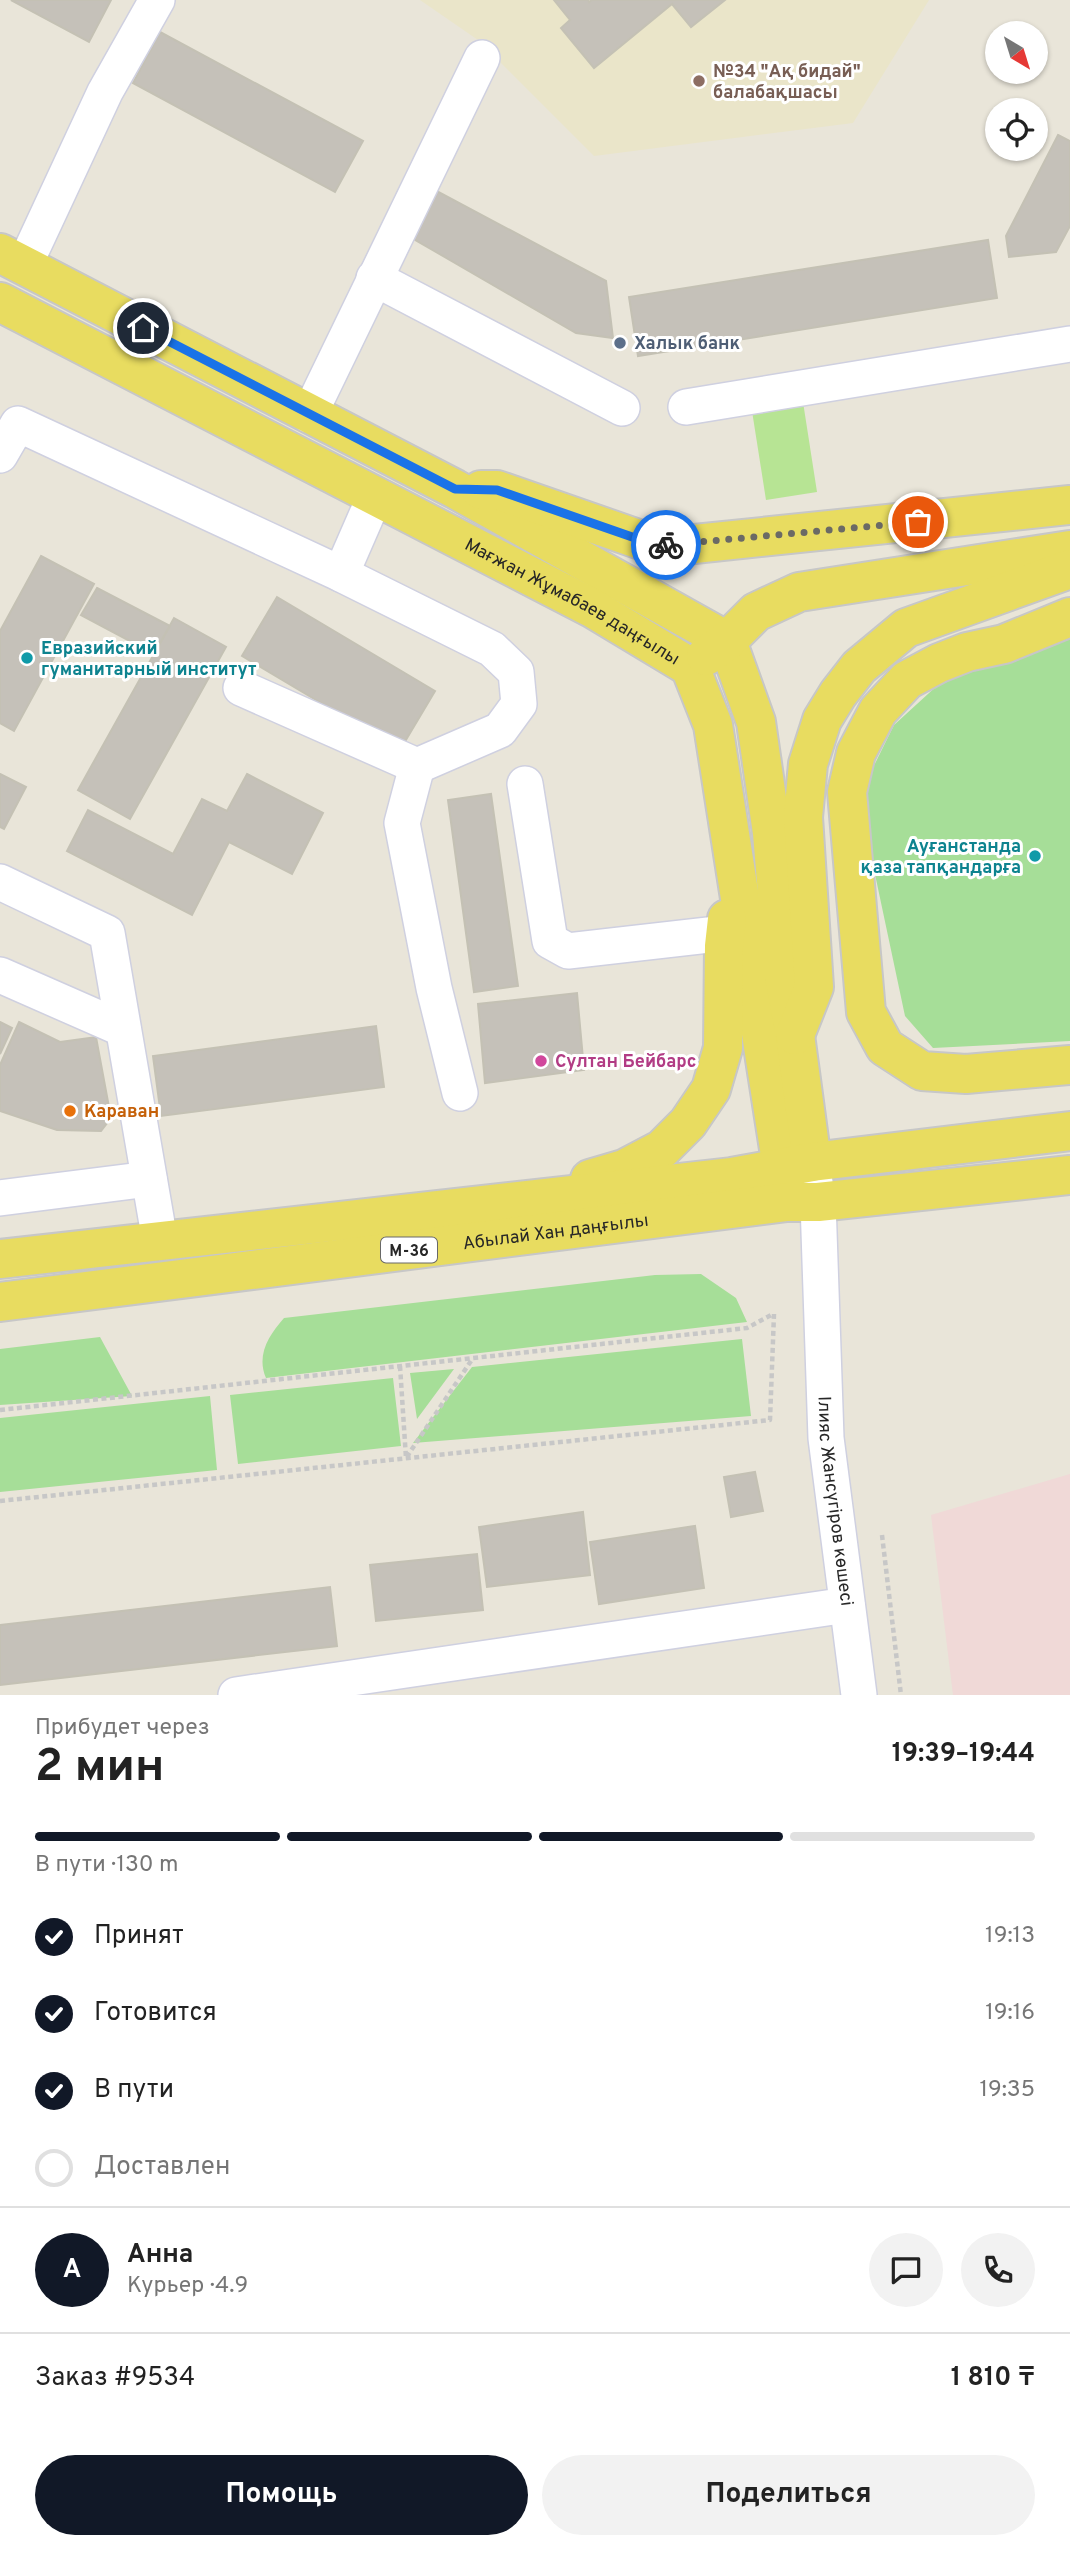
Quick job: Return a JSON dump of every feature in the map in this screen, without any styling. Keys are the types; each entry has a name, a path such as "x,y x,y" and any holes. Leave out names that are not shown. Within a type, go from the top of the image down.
{"main road":[{"path":"12,259 455,489 727,641 756,722 772,833 784,977 795,1035 800,1183"},
{"name":"Мағжан Жұмабаев даңғылы","path":"0,302 592,608 690,667 713,725 734,861 800,1183"},
{"path":"455,489 497,490 638,539 675,546 1070,505"},
{"path":"1029,555 1070,533"},
{"path":"690,667 727,641 756,612 799,592 1070,550"},
{"path":"795,1035 814,986 803,817 808,764 822,720 859,667 906,628 1070,569"},
{"path":"1070,617 1004,643 958,656 907,680 878,711 856,753 847,792 866,1012 885,1047 922,1071 966,1074 1070,1066"},
{"path":"457,1209 557,1190 624,1169 662,1149 688,1123 711,1089 723,1048 726,933 734,861"},
{"name":"Абылай Хан даңғылы","path":"0,1302 800,1183 1070,1131"},
{"name":"Абылай Хан даңғылы","path":"0,1259 732,1177 800,1183 1070,1175"}],"street":[{"path":"12,259 157,0"},
{"path":"309,415 373,278 482,58"},
{"path":"373,278 622,408"},
{"path":"686,407 1070,344"},
{"path":"0,455 18,425 341,574 492,649 516,672 519,704 500,730 417,766 241,688"},
{"path":"341,574 375,496"},
{"path":"417,766 402,823 434,988 460,1093"},
{"path":"525,784 550,941 568,951 726,933"},
{"path":"0,882 107,933 160,1241"},
{"path":"0,975 123,1029"},
{"path":"0,1198 149,1179"},
{"name":"Ілияс Жансүгіров көшесі","path":"800,1183 821,1304 826,1438 859,1695"},
{"path":"236,1695 848,1605"}],"path":[{"path":"0,1410 747,1328 774,1314 770,1420 0,1501"},
{"path":"406,1458 473,1358"},
{"path":"400,1366 406,1458"},
{"path":"881,1535 901,1695"}],"shaded area":[{"name":"№34 \"Ақ бидай\" балабақшасы","path":"420,0 929,0 853,123 594,156 478,40"},
{"path":"1070,1474 1070,1695 953,1695 931,1515"}],"green space":[{"path":"803,402 817,492 766,500 752,411"},
{"path":"1070,637 1070,1041 933,1048 905,1016 869,846 863,788 894,725 940,683 1001,657"},
{"path":"701,1274 736,1298 747,1322 266,1378 263,1370 263,1353 273,1331 284,1318 655,1275"},
{"path":"100,1337 132,1396 0,1405 0,1349"},
{"path":"742,1339 751,1416 413,1443 472,1367"},
{"path":"454,1369 417,1419 410,1373"},
{"path":"393,1378 401,1446 238,1464 230,1395"},
{"path":"210,1396 217,1470 0,1492 0,1418"}],"building":[{"path":"11,0 111,0 89,42"},
{"path":"554,0 725,0 691,27 672,4 594,68 561,28 570,20"},
{"path":"160,32 363,141 335,192 133,83"},
{"path":"1058,135 1070,141 1070,226 1056,252 1009,257 1006,236 1045,161 1048,161 1048,154"},
{"path":"429,187 606,281 613,338 576,333 405,234"},
{"path":"988,240 997,298 638,356 629,297"},
{"name":"Евразийский гуманитарный институт","path":"41,556 94,584 14,731 0,723 0,631"},
{"path":"97,588 170,626 154,654 81,615"},
{"path":"277,597 435,691 400,750 242,656"},
{"path":"174,618 226,647 130,819 78,790"},
{"path":"0,774 26,787 4,829 0,827"},
{"path":"247,774 323,813 292,874 229,842 192,915 67,851 88,810 173,854 202,799 227,811"},
{"path":"491,794 518,986 474,992 448,800"},
{"path":"577,993 584,1070 485,1083 478,1004"},
{"path":"0,1022 12,1028 0,1054"},
{"path":"19,1022 60,1042 96,1037 111,1118 101,1131 57,1130 0,1111 0,1065"},
{"path":"376,1026 384,1087 161,1116 153,1056"},
{"path":"755,1472 763,1511 731,1517 724,1477"},
{"path":"583,1512 590,1575 487,1587 479,1527"},
{"path":"695,1526 704,1588 599,1604 590,1542"},
{"path":"477,1554 483,1610 376,1621 370,1565"},
{"path":"330,1587 337,1646 0,1685 0,1625"}],"way so far":[{"path":"666,545 918,522"}],"place":[{"name":"№34 \"Ақ бидай\" балабақшасы","path":"699,81"},
{"name":"Халык банк","path":"620,343"},
{"name":"Евразийский гуманитарный институт","path":"27,658"},
{"name":"Ауғанстанда қаза тапқандарға","path":"1035,856"},
{"name":"Султан Бейбарс","path":"541,1061"},
{"name":"Караван","path":"70,1111"}],"route":[{"path":"143,328 455,489 497,490 638,539 666,545"}]}
